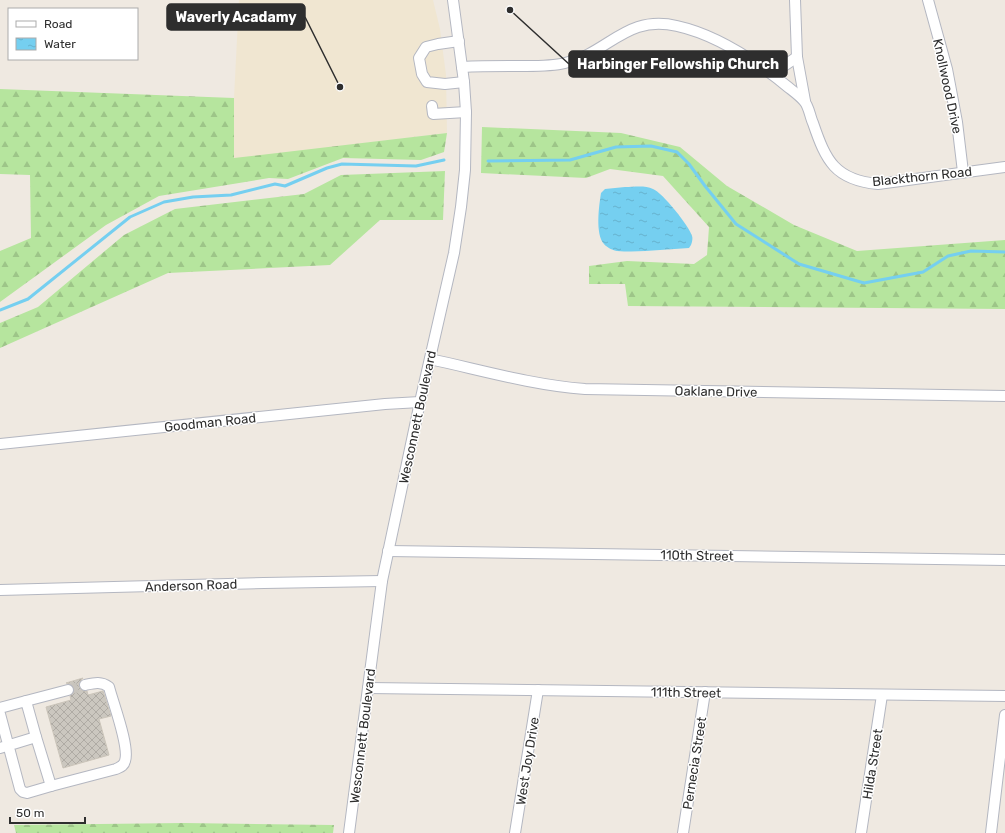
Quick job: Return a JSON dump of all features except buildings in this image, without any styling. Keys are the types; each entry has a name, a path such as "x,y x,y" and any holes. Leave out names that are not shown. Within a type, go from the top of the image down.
{"street":[{"name":"Wesconnett Boulevard","path":"349,833 382,581 420,402 454,253 461,208 465,170 466,112 464,82 453,0"},
{"name":"Blackthorn Road","path":"796,0 798,57 805,101 821,146 838,170 850,178 878,184 1005,167"},
{"name":"Knollwood Drive","path":"928,0 947,69 957,122 963,172"},
{"path":"462,67 544,66 564,64 582,58 631,29 645,25 660,24 694,30 729,47 772,74 805,101"},
{"path":"459,41 426,47 419,58 422,74 427,82 445,84 464,82"},
{"path":"772,74 798,57"},
{"path":"432,106 433,114 466,112"},
{"name":"Oaklane Drive","path":"430,359 562,388 1005,396"},
{"name":"Goodman Road","path":"0,444 385,404 420,402"},
{"name":"110th Street","path":"388,551 1005,560"},
{"name":"Anderson Road","path":"0,590 382,581"},
{"path":"0,714 4,746 20,789 23,792 27,793 108,771 123,765 126,760 123,734 109,687 104,683 97,682 85,685"},
{"name":"111th Street","path":"368,688 1005,696"},
{"path":"0,708 68,690"},
{"name":"West Joy Drive","path":"515,833 538,690"},
{"name":"Pernecia Street","path":"683,833 705,692"},
{"name":"Hilda Street","path":"861,833 882,695"},
{"path":"26,701 51,786"},
{"path":"991,833 1005,715"},
{"path":"4,746 36,737"}],"shaded area":[{"path":"239,0 433,0 440,29 446,75 447,133 234,159 234,98"}],"green space":[{"path":"0,89 234,98 234,158 447,133 444,152 421,160 343,158 288,179 269,178 159,196 106,225 0,302 0,251 31,238 30,175 0,174"},
{"path":"482,127 621,133 680,147 727,186 794,225 857,251 1005,240 1005,309 628,306 625,284 589,284 589,266 627,261 694,264 707,255 709,227 663,176 610,169 586,178 481,173"},
{"path":"445,171 443,220 380,220 330,265 168,273 0,348 0,323 38,307 124,235 175,209 304,194 341,175"},
{"path":"184,823 334,825 333,833 16,833 14,825"}],"water":[{"path":"625,187 650,188 663,196 675,210 690,232 692,239 689,248 617,251 608,248 599,234 601,193 605,189"}],"waterway":[{"path":"488,161 570,160 616,147 651,146 677,152 689,164 736,224 799,264 864,283 923,272 948,256 971,251 1005,252"},
{"path":"0,310 28,299 130,217 164,202 193,197 231,195 275,184 285,186 327,168 342,164 416,166 444,160"}],"tunnel":[{"path":"68,690 85,685"}],"place":[{"name":"Harbinger Fellowship Church","path":"510,10"},
{"name":"Waverly Acadamy","path":"340,87"}]}
